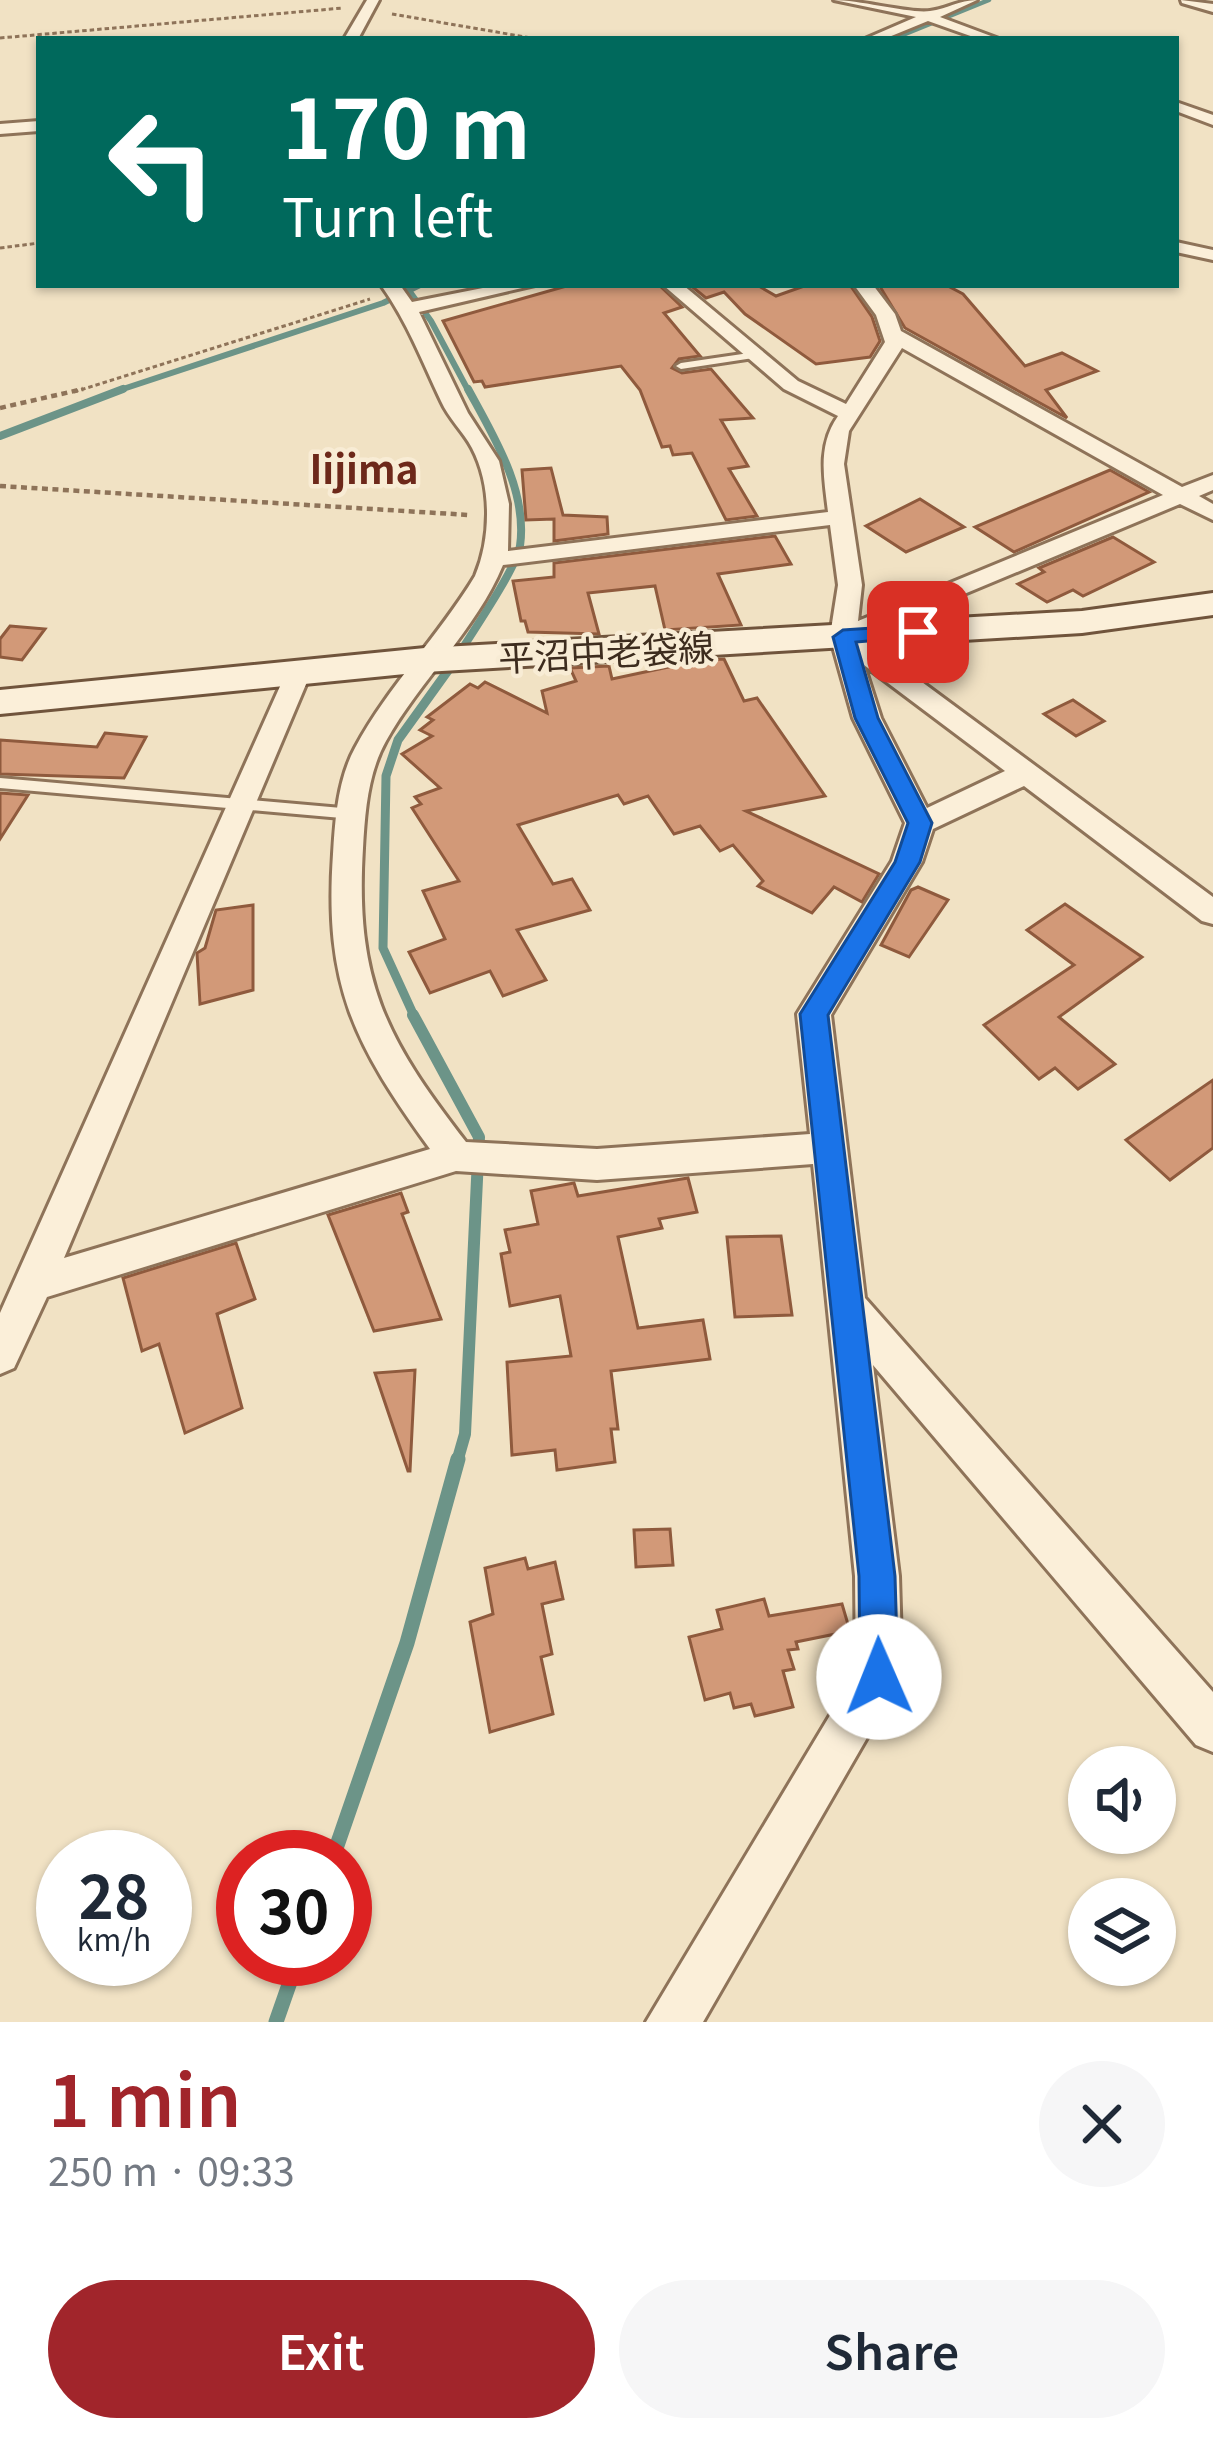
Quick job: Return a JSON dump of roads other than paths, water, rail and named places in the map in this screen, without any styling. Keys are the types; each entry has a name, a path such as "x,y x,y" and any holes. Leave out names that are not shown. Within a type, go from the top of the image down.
{"main road":[{"name":"平沼中老袋線","path":"0,702 298,670 1082,622 1213,604"}],"street":[{"path":"840,0 924,15 984,36"},
{"path":"878,36 971,0"},
{"path":"1186,0 1213,8"},
{"path":"353,36 368,6"},
{"path":"1179,107 1213,120"},
{"path":"0,130 36,125"},
{"path":"1179,249 1213,255"},
{"path":"455,1156 414,1102 355,987 346,942 353,814 362,764 425,660 494,560 497,517 484,450 459,417 399,295 488,288"},
{"path":"676,288 791,385 849,414"},
{"path":"673,2022 879,1677 877,1576 814,1014 907,862 920,823 867,718 843,637 850,585 833,464 838,431 887,362 895,342 885,314 865,288"},
{"path":"893,334 1213,513"},
{"path":"843,637 1213,482"},
{"path":"494,560 573,554 842,517"},
{"path":"843,637 1213,913"},
{"path":"0,1355 298,670"},
{"path":"920,823 1028,772"},
{"path":"34,1284 455,1156 542,1167 648,1167 827,1147"},
{"path":"844,1302 1213,1728"}],"lane":[{"path":"681,366 757,355"},
{"path":"0,783 353,814"}],"waterway":[{"path":"900,36 989,0"},
{"path":"409,290 414,288"},
{"path":"123,389 409,290"},
{"path":"409,290 469,392"},
{"path":"0,436 123,389"},
{"path":"114,392 123,389"},
{"path":"451,666 500,589 520,546 514,484 468,389"},
{"path":"415,1018 383,948 386,776 398,740 451,666"},
{"path":"413,1015 479,1137 465,1434 457,1462"},
{"path":"342,1830 407,1643 458,1459"},
{"path":"276,2022 289,1986"}],"district":[{"name":"Iijima","path":"364,467"}]}
